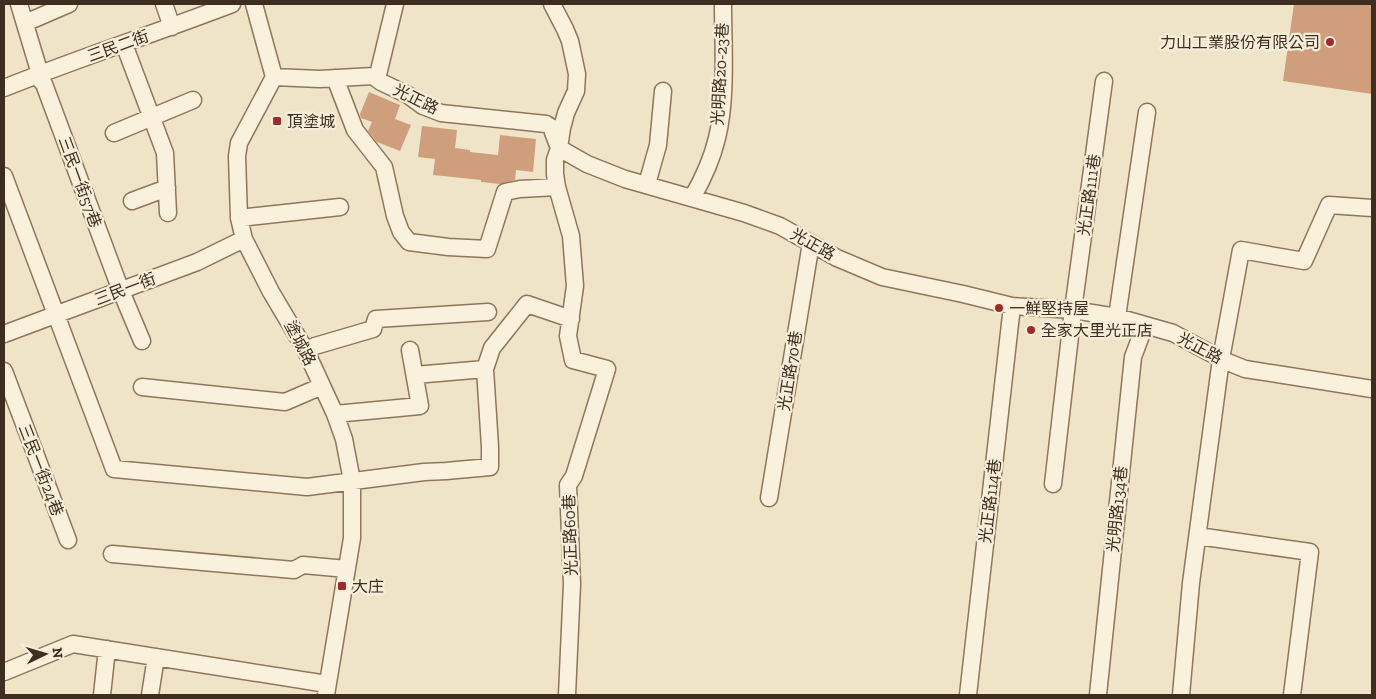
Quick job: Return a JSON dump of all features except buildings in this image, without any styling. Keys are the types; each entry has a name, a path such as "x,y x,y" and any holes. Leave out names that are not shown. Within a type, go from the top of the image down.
{"street":[{"name":"三民一街57巷","path":"20,4 38,74 44,84 121,291 142,341"},
{"path":"25,23 70,4"},
{"path":"164,4 172,27"},
{"name":"三民二街","path":"4,88 232,4"},
{"path":"254,4 274,77"},
{"path":"377,79 395,4"},
{"name":"光正路60巷","path":"552,4 568,35 577,74 576,91 566,113 555,160 557,188 571,236 575,286 568,336 574,360 607,369 574,476 568,484 572,584 567,695"},
{"name":"光明路20-23巷","path":"692,198 705,176 717,137 722,97 723,4"},
{"path":"124,44 165,152 168,213"},
{"name":"光正路","path":"274,77 320,79 368,75 408,95 423,106 441,113 546,124 552,127 559,148 587,164 625,179 744,213 780,226 837,258 882,277 1012,306 1073,310 1117,317 1173,333 1221,359 1252,371 1372,389"},
{"name":"塗城路","path":"274,77 239,143 237,164 239,218 244,238 271,292 306,351 335,414 344,440 352,480 352,538 326,690"},
{"path":"335,78 355,130 384,167 398,224 401,232 410,242 487,250 505,192 520,189 557,188"},
{"name":"光正路111巷","path":"1053,484 1073,310 1104,81"},
{"path":"647,184 658,145 662,91"},
{"path":"114,132 193,100"},
{"path":"1117,317 1147,112"},
{"path":"4,176 114,469 307,487 424,472 490,467 486,369 492,348 527,304 571,319"},
{"path":"132,202 167,188"},
{"path":"1181,695 1191,583 1221,359 1241,250 1304,260 1329,205 1372,208"},
{"path":"239,218 340,207"},
{"name":"三民一街","path":"4,334 197,262 244,238"},
{"name":"光正路70巷","path":"768,498 811,243"},
{"name":"光正路114巷","path":"968,695 1012,306"},
{"path":"306,351 316,346 373,329 376,319 488,312"},
{"name":"光明路134巷","path":"1098,695 1133,357 1145,325"},
{"path":"335,414 420,406 410,350"},
{"path":"415,375 486,369"},
{"name":"三民一街24巷","path":"4,371 68,540"},
{"path":"142,387 286,402 322,386"},
{"path":"1198,536 1310,552 1292,695"},
{"path":"112,554 294,570 304,565 347,569"},
{"path":"4,672 73,644 156,657 326,690"},
{"path":"102,695 107,649"},
{"path":"150,695 156,657"}],"place":[{"name":"力山工業股份有限公司","path":"1330,42"},
{"name":"頂塗城","path":"277,121"},
{"name":"一鮮堅持屋","path":"999,308"},
{"name":"全家大里光正店","path":"1031,330"},
{"name":"大庄","path":"342,586"}]}
